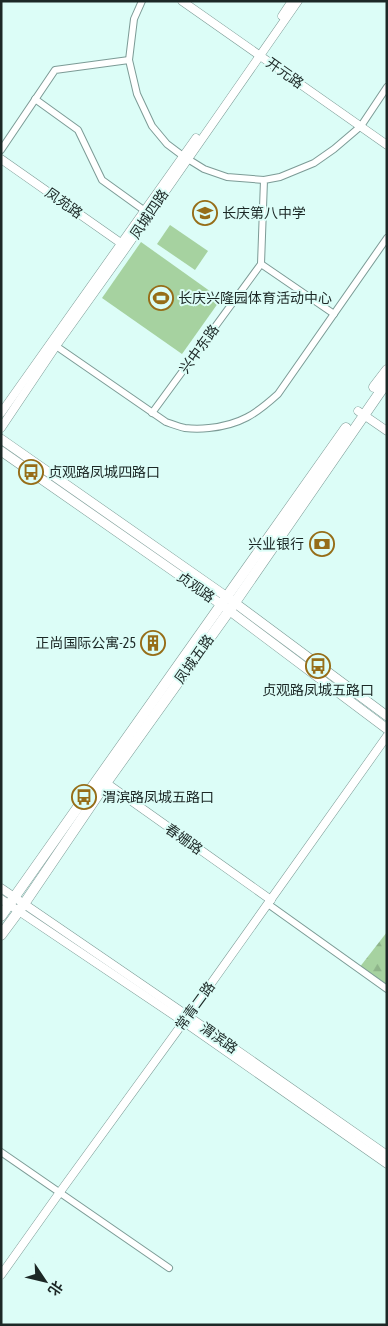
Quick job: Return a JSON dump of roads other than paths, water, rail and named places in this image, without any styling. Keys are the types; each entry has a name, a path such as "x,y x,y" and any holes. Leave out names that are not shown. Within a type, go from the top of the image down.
{"main road":[{"name":"凤城五路","path":"1,916 8,900 102,780 228,604 361,413 387,370"},
{"name":"凤城五路","path":"361,413 387,382"},
{"name":"贞观路","path":"1,439 228,604 387,716"},
{"name":"贞观路","path":"1,451 228,604 387,729"},
{"name":"凤城五路","path":"1,935 21,908 102,780"}],"street":[{"path":"142,1 134,19 129,60 137,94 152,126 167,144 185,158 204,169 227,177 264,180 280,177 314,163 334,150 361,126 387,87"},
{"name":"开元路","path":"182,1 387,145"},
{"name":"凤城四路","path":"259,55 292,1"},
{"name":"凤城四路","path":"1,428 185,158 298,1"},
{"path":"1,150 55,70 129,60"},
{"path":"35,99 78,130 102,180 144,211"},
{"name":"凤城四路","path":"1,414 124,246 144,211 185,158"},
{"name":"凤苑路","path":"1,159 124,246"},
{"path":"264,180 261,264 334,314"},
{"path":"56,346 166,422 186,428 202,429 231,424 246,419 262,409 278,394 387,238"},
{"name":"兴中东路","path":"152,413 261,264"},
{"path":"361,413 387,431"},
{"name":"常青二路","path":"1,1275 387,736"},
{"name":"春姗路","path":"102,780 269,902"},
{"name":"渭滨路","path":"1,888 8,900 387,1155"},
{"path":"269,902 387,989"},
{"name":"渭滨路","path":"186,1019 387,1164"},
{"path":"1,1152 169,1268"}],"place":[{"name":"长庆第八中学","path":"205,213"},
{"name":"长庆兴隆园体育活动中心","path":"161,298"},
{"name":"贞观路凤城四路口","path":"31,472"},
{"name":"兴业银行","path":"322,544"},
{"name":"正尚国际公寓-25","path":"153,643"},
{"name":"贞观路凤城五路口","path":"318,666"},
{"name":"渭滨路凤城五路口","path":"84,797"}]}
